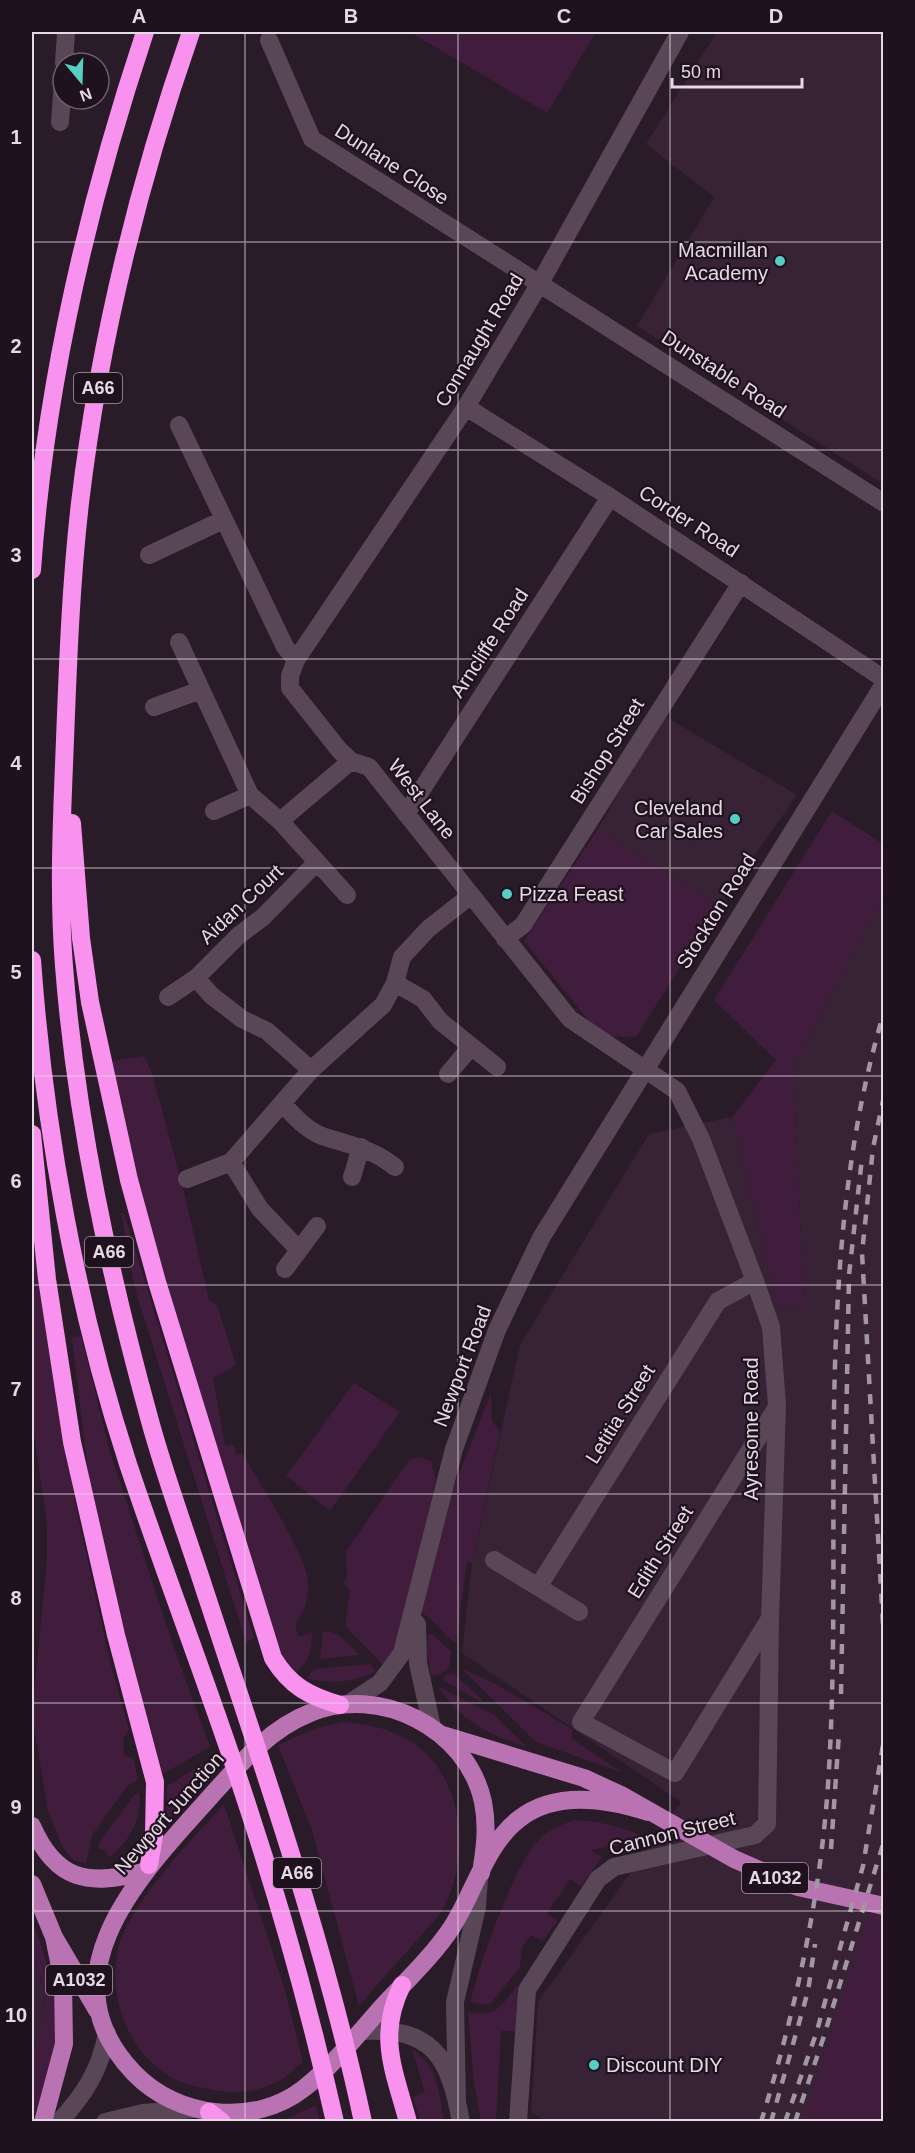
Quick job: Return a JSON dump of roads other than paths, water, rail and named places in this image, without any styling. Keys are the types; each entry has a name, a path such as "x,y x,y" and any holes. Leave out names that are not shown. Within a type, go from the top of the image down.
{"highway":[{"name":"A66","path":"32,570 52,401 77,268 109,145 145,32"},
{"name":"A66","path":"191,32 143,184 114,305 100,374 80,503 68,654 64,755 61,865 63,961 83,1126 122,1317 152,1428 312,1920 344,2032 363,2121"},
{"path":"64,755 81,938 90,1002 129,1180 157,1282 273,1658 282,1673 295,1687 309,1696 344,1704"},
{"name":"A66","path":"32,960 54,1150 82,1292 128,1463 189,1635 283,1918 314,2027 335,2121"},
{"path":"32,1134 47,1278 72,1442 116,1635 155,1782 154,1836 146,1869"},
{"path":"402,1985 393,2005 388,2030 390,2053 408,2121"}],"main road":[{"name":"Newport Junction","path":"344,1704 387,1707 410,1715 436,1731 467,1764 482,1799 487,1836 480,1875 449,1931 361,2031 315,2079 289,2098 258,2110 209,2114 164,2096 142,2080 122,2058 105,2028 97,1985 106,1934 146,1869 233,1771 277,1731 310,1712 344,1704"},
{"name":"A1032","path":"436,1731 584,1778 623,1796 674,1827 760,1872 798,1887 884,1906"},
{"name":"A1032","path":"480,1875 500,1837 519,1818 539,1807 580,1800 623,1804 648,1812"},
{"path":"32,1826 49,1857 79,1878 105,1880 146,1869"},
{"name":"A1032","path":"32,1884 54,1937 105,2028"},
{"name":"A1032","path":"43,2121 64,2044 63,1981 54,1937"}],"street":[{"path":"65,51 66,32"},
{"name":"Connaught Road","path":"296,660 466,407 540,283 680,32"},
{"name":"Dunlane Close","path":"269,40 312,139 540,283"},
{"path":"60,122 61,111"},
{"name":"Dunstable Road","path":"540,283 884,503"},
{"name":"Corder Road","path":"466,407 610,497 884,679"},
{"path":"179,425 285,647 296,660"},
{"name":"Arncliffe Road","path":"406,814 610,497"},
{"path":"150,555 223,520"},
{"name":"Bishop Street","path":"505,939 523,925 741,583"},
{"path":"179,642 250,795 280,821 347,895"},
{"name":"West Lane","path":"296,660 290,676 290,688 340,751 351,761 369,768 570,1019 646,1070"},
{"name":"Stockton Road","path":"587,1162 884,684"},
{"path":"153,707 201,690"},
{"path":"280,821 351,761"},
{"path":"214,811 250,795"},
{"name":"Aidan Court","path":"168,997 196,978 238,936 263,917 317,862"},
{"path":"187,1179 231,1162 311,1070 383,1005 395,983 402,957 428,929 470,896"},
{"path":"196,978 212,996 242,1019 267,1031 311,1070"},
{"path":"395,983 423,999 440,1021 497,1068"},
{"path":"448,1074 470,1048"},
{"name":"Ayresome Road","path":"646,1070 677,1091 701,1139 771,1327 777,1406 770,1618 768,1824"},
{"path":"282,1103 308,1128 321,1136 379,1154 395,1167"},
{"path":"352,1177 361,1147"},
{"path":"231,1162 260,1209 299,1250"},
{"name":"Newport Road","path":"344,1704 380,1683 396,1665 402,1653 454,1449 483,1363 541,1239 587,1162"},
{"path":"285,1269 317,1226"},
{"name":"Letitia Street","path":"538,1587 718,1301 755,1281"},
{"name":"Edith Street","path":"770,1618 675,1773 581,1722 777,1406"},
{"path":"494,1560 579,1612"},
{"name":"Newport Road","path":"417,1601 418,1663 436,1731"},
{"name":"Cannon Street","path":"518,2121 527,1990 598,1879 614,1867 755,1835 768,1824"},
{"path":"461,2121 458,2103 455,2002 477,1907 480,1875"},
{"path":"59,2121 81,2099 94,2079 103,2057 105,2028"},
{"path":"361,2031 388,2030 411,2035 432,2047 448,2073 458,2103"},
{"path":"105,2121 143,2113 209,2114"}],"railway":[{"path":"761,2122 795,1997 812,1913 824,1828 832,1688 834,1396 838,1299 846,1202 861,1106 884,1012"},
{"path":"884,1096 873,1148 862,1253 884,1642"},
{"path":"841,1694 849,1275 862,1158"},
{"path":"831,1849 839,1733"},
{"path":"785,2122 816,2034 863,1866 884,1739"},
{"path":"795,2122 884,1841"},
{"path":"771,2122 808,1991 815,1944"}],"place":[{"name":"Macmillan Academy","path":"780,261"},
{"name":"Cleveland Car Sales","path":"735,819"},
{"name":"Pizza Feast","path":"507,894"},
{"name":"Discount DIY","path":"594,2065"}]}
